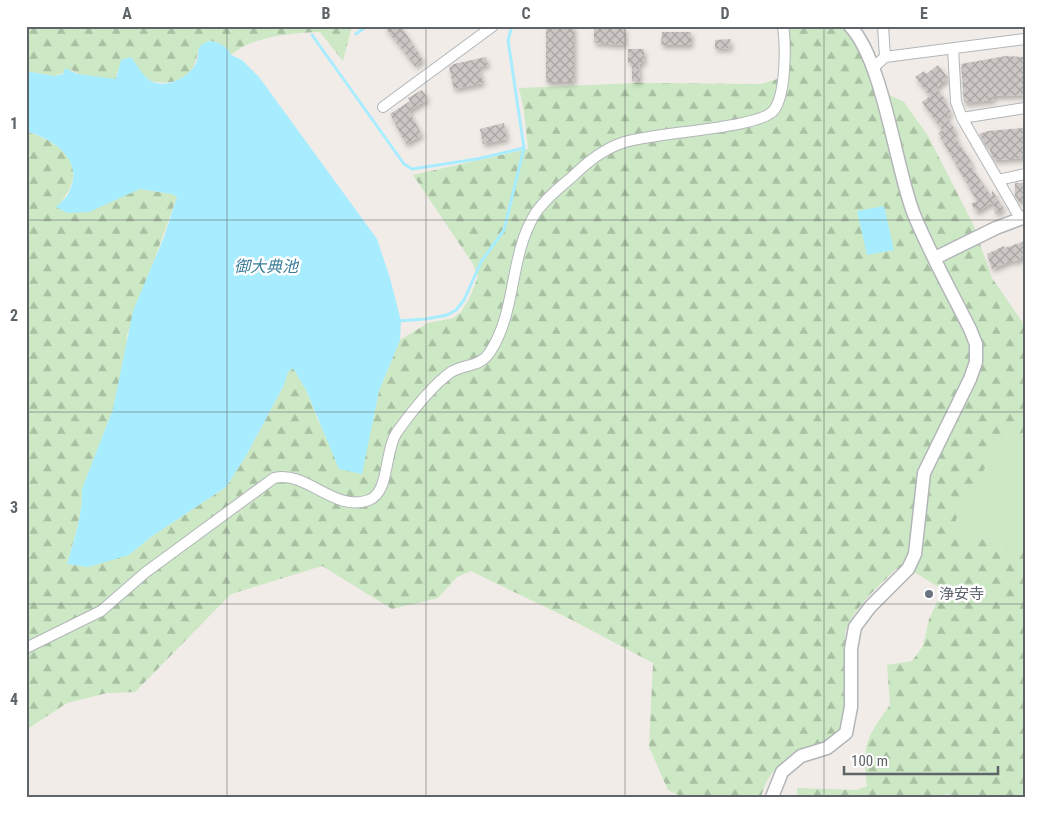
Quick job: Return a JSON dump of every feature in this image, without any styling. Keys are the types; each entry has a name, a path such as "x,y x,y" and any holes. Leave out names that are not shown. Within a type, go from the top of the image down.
{"street":[{"path":"383,107 493,26"},
{"path":"26,648 101,611 154,566 274,478 292,476 342,501 360,502 370,500 380,492 383,485 388,450 392,440 408,418 451,372 481,362 489,354 500,332 508,306 525,234 535,214 548,198 574,174 612,147 624,142 677,131 753,122 765,117 774,110 782,85 783,26"},
{"path":"772,797 782,772 801,756 827,748 846,733 851,707 850,649 855,627 870,607 908,569 915,554 924,473 970,379 976,362 976,344 970,329 913,212 872,68 856,32 850,26"},
{"path":"883,26 885,57"},
{"path":"872,68 885,57 1025,38"},
{"path":"935,258 1022,217 962,118 956,102 953,48"},
{"path":"962,118 1025,108"},
{"path":"998,180 1025,174"}],"green space":[{"path":"26,26 352,26 343,61 320,32 298,33 261,40 231,55 222,45 209,41 198,50 194,65 187,75 178,80 155,82 117,72 116,79 99,79 81,75 72,70 54,76 26,71"},
{"path":"787,26 842,26 851,33 859,48 873,87 904,102 928,136 973,224 992,278 1025,326 1025,432 1001,442 958,513 954,531 1025,551 1025,797 956,797 947,794 936,797 797,797 797,788 857,790 867,786 865,761 868,742 871,734 890,705 887,665 912,661 923,646 929,619 943,590 916,573 896,569 861,605 846,630 846,701 840,728 824,744 788,760 777,768 768,780 761,797 682,797 668,790 649,747 653,663 572,620 471,571 457,577 438,598 392,609 322,566 231,594 135,692 107,693 67,703 26,730 26,131 53,143 70,160 73,170 72,181 67,193 57,207 126,195 140,189 172,194 177,197 127,335 126,354 113,409 82,489 80,517 67,564 129,555 151,537 226,487 246,456 284,385 288,372 293,368 306,390 319,423 368,443 379,391 400,340 428,323 453,318 461,312 469,299 478,277 473,264 413,175 528,149 524,111 519,88 636,83 761,84 787,76"},
{"path":"1025,432 1025,551 954,531 958,513 1001,442"}],"water":[{"name":"御大典池","path":"209,41 219,43 225,47 231,55 242,60 259,77 377,239 390,278 401,321 400,340 379,391 362,474 339,469 306,390 293,368 288,372 284,385 246,456 226,487 151,537 129,555 88,567 67,564 80,517 82,489 113,409 133,311 164,237 177,197 172,194 140,189 89,212 67,213 56,207 68,194 73,180 73,170 70,160 56,145 26,131 26,71 54,76 63,74 65,68 77,74 116,79 121,60 131,57 148,79 163,84 176,81 192,70 197,61 199,48"},
{"path":"884,206 894,250 867,255 857,211"}],"building":[{"path":"384,26 401,26 423,60 415,66"},
{"path":"546,26 574,26 574,82 546,82"},
{"path":"594,27 625,28 625,45 594,43"},
{"path":"662,32 691,32 691,45 661,45"},
{"path":"730,39 731,48 715,49 715,40"},
{"path":"628,49 644,49 644,62 639,64 640,81 632,81 632,63 628,63"},
{"path":"1006,56 1023,57 1025,95 993,96 994,100 964,103 961,64"},
{"path":"486,57 488,65 479,67 483,83 454,89 449,67 454,64"},
{"path":"938,65 948,78 936,88 946,100 944,102 951,112 947,118 956,131 954,132 956,139 972,163 971,167 992,197 992,190 1004,209 995,214 993,202 977,212 971,204 977,201 938,133 942,130 922,102 930,96 915,77 924,71 926,74"},
{"path":"422,90 428,99 409,111 422,135 406,144 390,114 410,101 408,98"},
{"path":"504,123 507,139 483,144 480,129"},
{"path":"1023,128 1025,158 994,160 989,144 985,145 979,134 988,131"},
{"path":"1015,183 1025,183 1025,201 1018,201 1015,196"},
{"path":"1025,241 1025,257 992,269 987,254 1004,246 1005,248"}],"waterway":[{"path":"356,34 367,26"},
{"path":"397,321 426,319 447,315 456,310 464,300 481,262 504,230 524,148 508,40 512,26"},
{"path":"312,35 404,164 412,169 477,159 524,148"}],"place":[{"name":"浄安寺","path":"929,594"}]}
